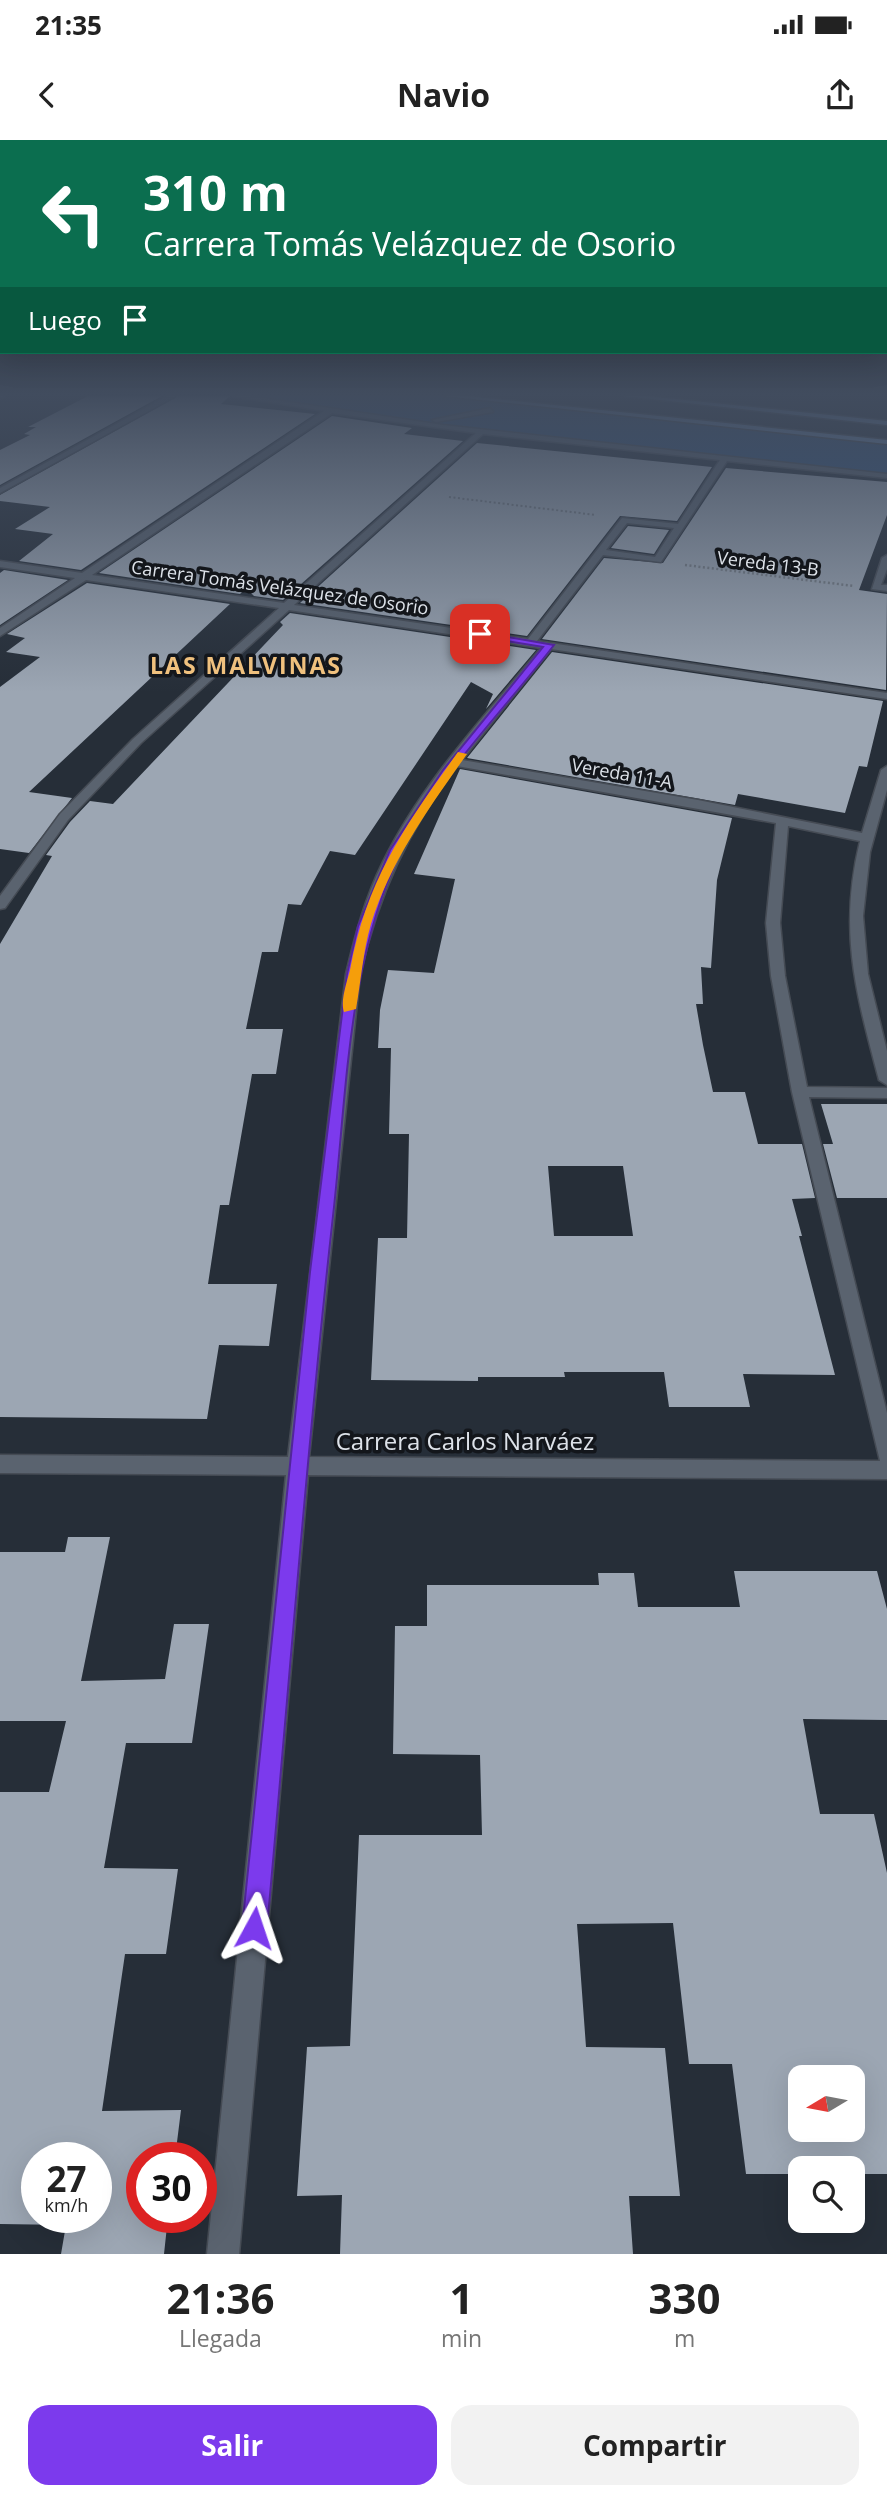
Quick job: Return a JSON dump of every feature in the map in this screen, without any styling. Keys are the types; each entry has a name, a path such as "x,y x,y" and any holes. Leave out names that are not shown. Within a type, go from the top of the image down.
{"street":[{"path":"0,633 205,495"},
{"path":"0,905 41,845 93,786 410,495"},
{"path":"600,552 658,560 699,495"},
{"path":"531,642 625,520 677,526"},
{"path":"887,558 875,587 887,588"},
{"name":"Carrera Tomás Velázquez de Osorio","path":"0,565 887,696"},
{"path":"223,2254 298,1465 353,974 364,926 396,850 455,762 549,645"},
{"name":"Vereda 11-A","path":"455,762 866,838"},
{"path":"887,770 866,838 857,896 856,938 887,1080"},
{"path":"782,822 773,923 778,976 800,1092 887,1455"},
{"path":"800,1092 887,1094"},
{"name":"Carrera Carlos Narváez","path":"0,1464 887,1470"}],"path":[{"path":"425,495 625,520"},
{"name":"Vereda 13-B","path":"658,560 875,587"}],"building":[{"path":"0,495 194,495 81,570 19,561 53,534 15,529 50,507 0,501"},
{"path":"215,495 402,495 283,600 254,596 246,588 240,594 99,573"},
{"path":"420,495 694,495 677,521 620,516 527,636 300,603"},
{"path":"708,495 887,495 887,515 859,590 887,594 886,690 542,639 604,558 663,563"},
{"path":"628,526 669,530 654,554 611,548"},
{"path":"4,570 68,580 0,625 0,573"},
{"path":"87,583 230,604 29,792 72,798 29,853 0,849 0,687 40,657 6,652 25,638 7,634"},
{"path":"290,613 536,650 486,709 493,694 471,682 355,855 330,851 301,905 288,904 278,952 262,952 246,1029 283,1029 276,1074 252,1074 229,1205 220,1205 208,1284 277,1284 269,1346 219,1345 207,1419 0,1417 0,944 52,856 46,855 70,822 90,801 113,804 283,625 280,622"},
{"path":"552,652 883,701 867,767 859,766 845,813 738,794 735,805 467,758"},
{"path":"460,769 732,818 717,880 711,968 701,967 703,1004 696,1004 703,1045 713,1092 745,1092 758,1144 802,1144 815,1198 792,1199 835,1375 743,1374 750,1407 669,1407 664,1372 564,1372 565,1377 478,1377 478,1381 371,1380 378,1238 407,1238 409,1134 389,1134 391,1048 378,1048 380,1010 388,970 434,973 455,879 414,874","holes":["548,1166 623,1166 633,1236 554,1236"]},
{"path":"821,1104 887,1104 887,1198 837,1198 823,1144 833,1144"},
{"path":"68,1537 110,1537 81,1681 165,1679 174,1624 209,1624 192,1743 126,1743 104,1868 178,1869 166,1954 125,1954 102,2111 181,2110 177,2142 126,2142 126,2233 166,2233 164,2254 61,2254 65,2233 112,2233 112,2142 21,2142 21,2224 0,2224 0,1792 49,1792 66,1721 0,1721 0,1552 65,1552"},
{"path":"734,1571 877,1571 887,1609 887,1720 803,1719 820,1814 874,1814 887,1873 887,2174 865,2174 865,2156 788,2156 788,2174 746,2174 732,2064 689,2064 673,1923 577,1924 586,2047 665,2048 680,2196 629,2196 633,2254 340,2254 342,2195 297,2196 307,2047 350,2046 359,1835 482,1835 480,1755 393,1754 395,1626 427,1626 427,1585 599,1585 598,1573 634,1573 638,1607 740,1607"}],"slow traffic":[{"path":"349,1009 353,974 364,926 377,890 412,823 461,754"}],"district":[{"name":"LAS MALVINAS","path":"246,665"}],"route":[{"path":"254,1928 318,1272 353,974 364,926 377,890 412,823 447,772 549,645 480,634"}]}
